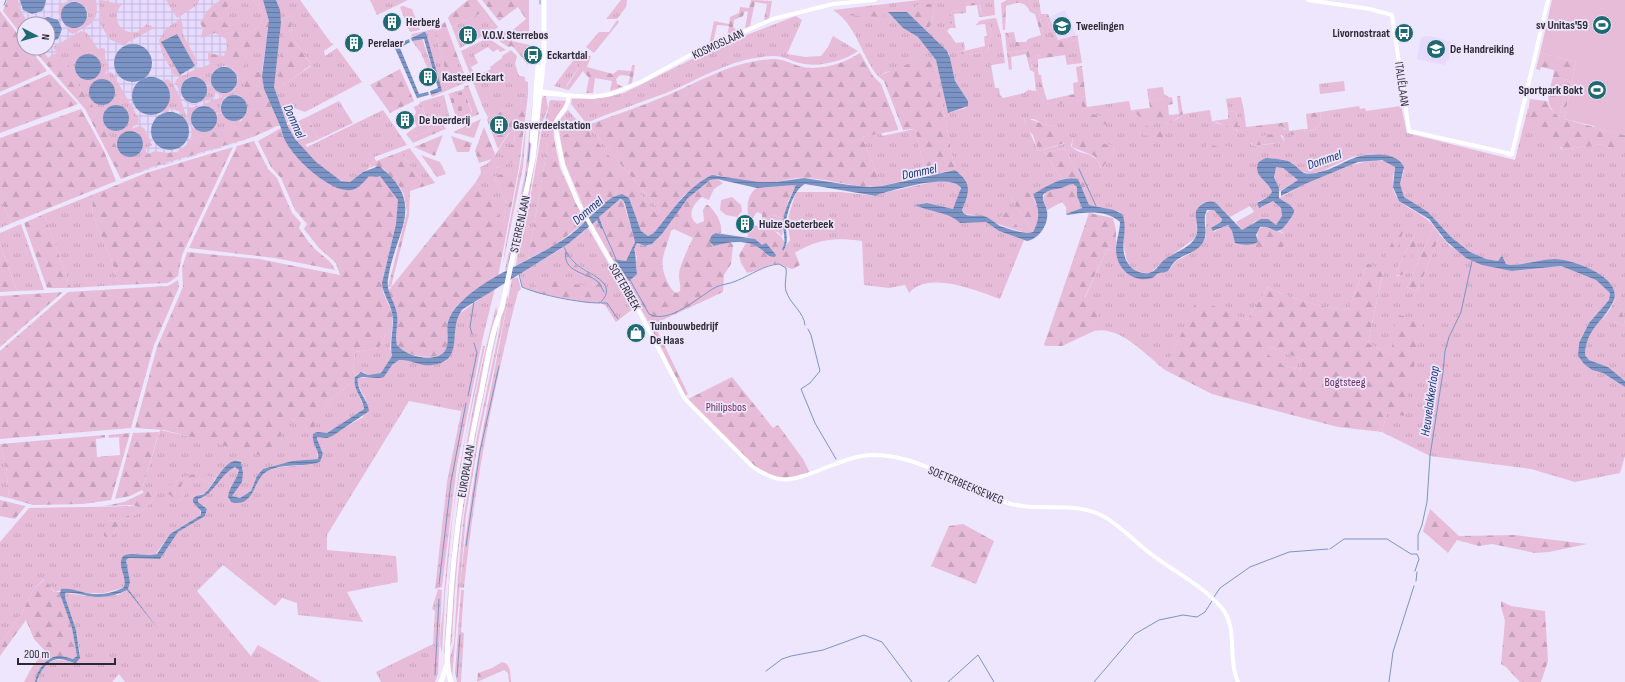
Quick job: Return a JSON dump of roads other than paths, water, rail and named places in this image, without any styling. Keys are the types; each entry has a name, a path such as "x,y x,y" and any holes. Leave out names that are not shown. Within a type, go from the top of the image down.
{"main road":[{"name":"STERRENLAAN","path":"508,282 531,166 538,92 544,0"},
{"name":"EUROPALAAN","path":"441,682 447,663 454,556 462,492 493,333 502,308 508,282"},
{"name":"EUROPALAAN","path":"447,663 452,682"}],"street":[{"name":"KOSMOSLAAN","path":"538,92 592,97 620,91 641,82 690,55 773,19 833,4 875,0"},
{"name":"ITALIËLAAN","path":"1308,0 1370,8 1392,15 1409,132 1504,152 1510,155 1512,154 1548,0"},
{"name":"SOETERBEEK","path":"567,95 567,107 556,120 555,125 562,165 577,201 641,315 685,399"},
{"name":"SOETERBEEKSEWEG","path":"685,399 753,467 765,475 780,480 800,477 848,458 879,455 906,459 988,496 1013,504 1072,507 1088,510 1102,515 1151,554 1201,589 1221,607 1229,621 1232,635 1233,668 1238,682"}],"water":[{"path":"20,0 46,0 42,11 32,14 23,10"},
{"path":"263,0 276,0 280,10 281,23 274,87 288,127 295,139 316,162 341,181 350,182 363,172 379,166 394,180 402,193 405,206 404,219 388,279 388,289 397,314 397,345 406,352 418,357 431,358 442,354 445,351 447,344 448,322 452,312 471,293 498,275 557,244 576,230 613,197 622,194 629,198 641,231 648,236 654,233 673,208 694,186 712,175 758,182 776,182 804,178 870,187 882,186 955,170 967,183 967,198 962,210 964,213 968,215 984,216 1000,226 1025,233 1033,232 1038,218 1038,208 1033,194 1060,180 1072,178 1078,179 1089,205 1114,210 1122,214 1125,227 1123,247 1126,260 1136,271 1141,273 1149,273 1157,268 1167,258 1185,248 1192,242 1197,231 1196,211 1204,203 1216,203 1242,230 1261,219 1268,219 1276,225 1282,216 1281,208 1273,201 1259,208 1257,203 1268,197 1272,192 1259,175 1257,168 1258,163 1264,159 1271,158 1289,161 1303,173 1310,174 1326,170 1355,158 1372,155 1384,155 1396,158 1404,167 1400,184 1404,197 1428,212 1451,237 1470,252 1486,259 1498,261 1502,256 1506,264 1510,265 1549,259 1563,260 1584,266 1605,278 1612,285 1615,293 1613,302 1588,339 1585,355 1589,360 1608,367 1625,381 1625,387 1603,373 1592,370 1584,364 1578,356 1579,343 1589,323 1609,300 1610,293 1596,280 1561,266 1512,271 1482,265 1466,258 1446,241 1429,219 1399,201 1393,187 1395,167 1382,160 1358,162 1305,184 1281,196 1281,191 1298,180 1283,168 1276,167 1274,177 1279,188 1279,198 1290,205 1294,210 1292,216 1284,227 1277,231 1260,227 1256,235 1258,242 1249,245 1238,244 1235,243 1232,231 1228,225 1213,231 1211,228 1221,222 1222,219 1214,210 1207,210 1205,214 1206,231 1204,240 1200,247 1176,260 1168,271 1159,273 1152,278 1145,279 1132,277 1122,268 1119,263 1116,250 1120,222 1102,213 1088,212 1066,214 1082,208 1077,196 1077,187 1073,184 1049,191 1043,195 1047,211 1047,221 1040,234 1027,241 999,231 986,222 960,223 945,214 915,205 927,203 953,209 961,188 955,184 935,182 910,186 876,196 805,184 794,196 788,213 786,223 787,237 783,251 782,249 785,240 783,224 788,204 796,185 757,188 717,179 710,180 688,198 662,234 652,244 645,246 637,243 634,249 637,274 629,281 614,259 626,261 635,242 625,204 623,200 620,199 599,217 603,228 601,229 597,220 568,244 463,309 458,317 456,325 453,351 443,362 428,365 399,360 392,365 384,377 358,378 358,386 369,411 334,435 327,438 317,437 323,454 320,462 307,465 279,467 266,472 261,476 249,498 239,503 231,502 228,497 239,470 235,467 230,470 209,493 198,499 198,502 207,509 205,516 178,532 160,559 129,558 126,560 130,582 128,589 159,630 127,590 111,596 101,597 65,593 76,630 80,658 76,663 61,659 51,661 40,674 37,682 35,682 40,669 49,659 63,656 73,659 77,656 72,628 60,594 61,589 98,594 114,592 123,588 125,580 121,560 123,556 131,554 157,554 170,534 201,515 201,511 193,502 194,497 204,494 225,467 230,463 236,461 241,462 243,473 242,482 232,496 240,498 251,491 257,476 263,469 292,461 318,459 313,434 317,432 327,433 364,409 356,389 354,381 355,377 361,372 368,375 381,373 392,356 391,345 393,318 382,283 396,224 398,200 380,176 369,176 353,190 337,188 316,175 289,147 283,137 281,128 264,89 262,76 269,21"},
{"path":"74,2 83,6 87,15 83,24 74,28 65,24 61,15 65,6"},
{"path":"888,12 907,12 947,51 955,81 968,101 968,106 948,113 936,60 918,37 903,28"},
{"path":"56,19 58,20 62,29 58,39 56,40"},
{"path":"424,32 426,33 442,91 431,95 430,91 438,88 424,39 412,41 411,38"},
{"path":"177,34 195,66 180,75 161,42"},
{"path":"409,39 410,42 400,48 419,94 428,92 429,95 417,98 394,46"},
{"path":"133,44 143,47 149,53 152,63 149,73 143,79 133,82 123,79 117,73 114,63 117,53 123,47"},
{"path":"88,54 97,58 101,67 97,76 88,80 79,76 75,67 79,58"},
{"path":"224,67 233,71 237,80 233,89 224,93 215,89 211,80 215,71"},
{"path":"151,77 161,80 167,86 170,96 167,106 161,112 151,115 141,112 135,106 132,96 135,86 141,80"},
{"path":"194,77 203,81 207,90 203,99 194,103 185,99 181,90 185,81"},
{"path":"102,79 111,83 115,92 111,101 102,105 93,101 89,92 93,83"},
{"path":"234,95 243,99 247,108 243,117 234,121 225,117 221,108 225,99"},
{"path":"116,105 125,109 129,118 125,127 116,131 107,127 103,118 107,109"},
{"path":"204,106 213,110 217,119 213,128 204,132 195,128 191,119 195,110"},
{"path":"170,112 180,115 186,121 189,131 186,141 180,147 170,150 160,147 154,141 151,131 154,121 160,115"},
{"path":"130,131 139,135 143,144 139,153 130,157 121,153 117,144 121,135"},
{"path":"716,233 755,239 762,245 766,243 776,255 775,257 769,256 757,246 739,242 714,246 709,241 712,235"}],"waterway":[{"path":"4,5 6,0"},
{"path":"528,162 530,141"},
{"path":"1079,169 1096,206"},
{"path":"524,192 527,172"},
{"path":"602,227 616,259"},
{"path":"509,262 513,242"},
{"path":"519,274 522,287 530,290 549,296 600,303 605,296 606,289 604,284 600,279 573,261 564,247"},
{"path":"566,252 566,259 571,268 593,278 597,281 604,292"},
{"name":"Heuvelakkerloop","path":"1418,550 1418,535 1422,525 1427,502 1430,456 1445,351 1449,337 1461,312 1472,261"},
{"path":"630,280 649,314 666,316 684,308 716,287 742,279 768,266 779,264 786,268 786,291 800,312 805,325"},
{"path":"472,334 470,327 474,301"},
{"path":"601,303 607,303 618,319"},
{"path":"808,329 811,335 820,371 810,383 801,389 815,423 836,459"},
{"path":"468,396 477,353 474,343"},
{"path":"466,546 480,451 499,366"},
{"path":"439,584 451,482 466,403"},
{"name":"Heuvelakkerloop","path":"1330,549 1344,539 1387,539 1411,554 1417,554 1419,559 1415,571"},
{"name":"Heuvelakkerloop","path":"1214,597 1220,588 1250,567 1289,552 1328,549"},
{"path":"1416,581 1417,572"},
{"path":"1389,682 1393,652 1414,586"},
{"path":"435,675 439,599"},
{"name":"Heuvelakkerloop","path":"1094,682 1135,634 1159,620 1183,615 1197,617 1205,612 1212,601"},
{"path":"457,677 460,635"},
{"path":"766,671 782,659 823,650 864,635 882,642 912,682"},
{"path":"948,682 978,655 994,682"}],"place":[{"name":"Herberg","path":"392,22"},
{"name":"sv Unitas'59","path":"1602,25"},
{"name":"Tweelingen","path":"1062,26"},
{"name":"Livornostraat","path":"1404,33"},
{"name":"V.O.V. Sterrebos","path":"468,35"},
{"name":"Perelaer","path":"354,43"},
{"name":"De Handreiking","path":"1436,49"},
{"name":"Eckartdal","path":"533,55"},
{"name":"Kasteel Eckart","path":"428,77"},
{"name":"Sportpark Bokt","path":"1597,90"},
{"name":"De boerderij","path":"405,120"},
{"name":"Gasverdeelstation","path":"499,125"},
{"name":"Huize Soeterbeek","path":"745,224"},
{"name":"Tuinbouwbedrijf De Haas","path":"636,333"}],"water label":[{"name":"Dommel","path":"295,121"},
{"name":"Dommel","path":"1324,159"},
{"name":"Dommel","path":"919,171"},
{"name":"Dommel","path":"587,210"}],"park label":[{"name":"Bogtsteeg","path":"1345,382"},
{"name":"Philipsbos","path":"726,407"}]}
